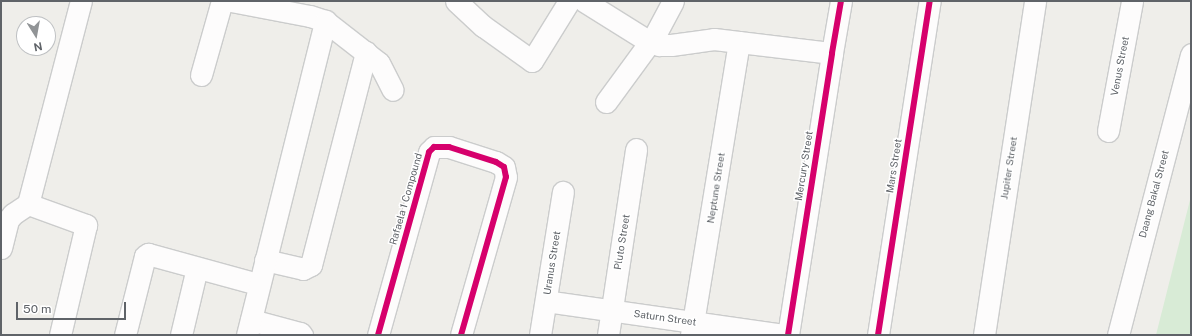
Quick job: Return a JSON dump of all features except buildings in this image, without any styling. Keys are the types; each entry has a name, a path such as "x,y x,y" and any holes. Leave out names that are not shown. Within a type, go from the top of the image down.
{"street":[{"path":"1,248 8,220 13,214 28,204 82,1"},
{"path":"201,74 222,1"},
{"path":"232,1 310,16 325,21 379,63 393,90"},
{"path":"456,1 483,26 532,61 569,1"},
{"path":"584,1 648,41 660,45 727,40 832,53"},
{"path":"606,102 648,41 655,35 673,1"},
{"name":"Mercury Street","path":"788,335 841,1"},
{"name":"Mars Street","path":"878,335 930,1"},
{"name":"Jupiter Street","path":"984,335 1035,1"},
{"name":"Venus Street","path":"1108,131 1132,1"},
{"path":"302,335 300,333 249,328 258,284 325,21"},
{"name":"Neptune Street","path":"692,329 727,40"},
{"path":"265,260 303,268 311,265 366,52"},
{"name":"Daang Bakal Street","path":"1118,335 1191,54"},
{"name":"Rafaela 1 Compound","path":"378,335 429,152 434,146 450,146 496,162 504,167 506,177 461,335"},
{"name":"Pluto Street","path":"608,335 636,149"},
{"name":"Uranus Street","path":"540,335 563,192"},
{"path":"28,204 86,225 60,335"},
{"path":"124,335 145,256 148,254 258,284"},
{"path":"181,335 197,268"},
{"name":"Saturn Street","path":"546,301 612,311 692,329 784,335"}],"green space":[{"path":"1191,196 1191,335 1156,335"}],"cycle path":[{"path":"788,335 841,1"},
{"path":"878,335 930,1"},
{"path":"378,335 429,152 434,147 449,147 496,162 504,167 506,177 461,335"}]}
